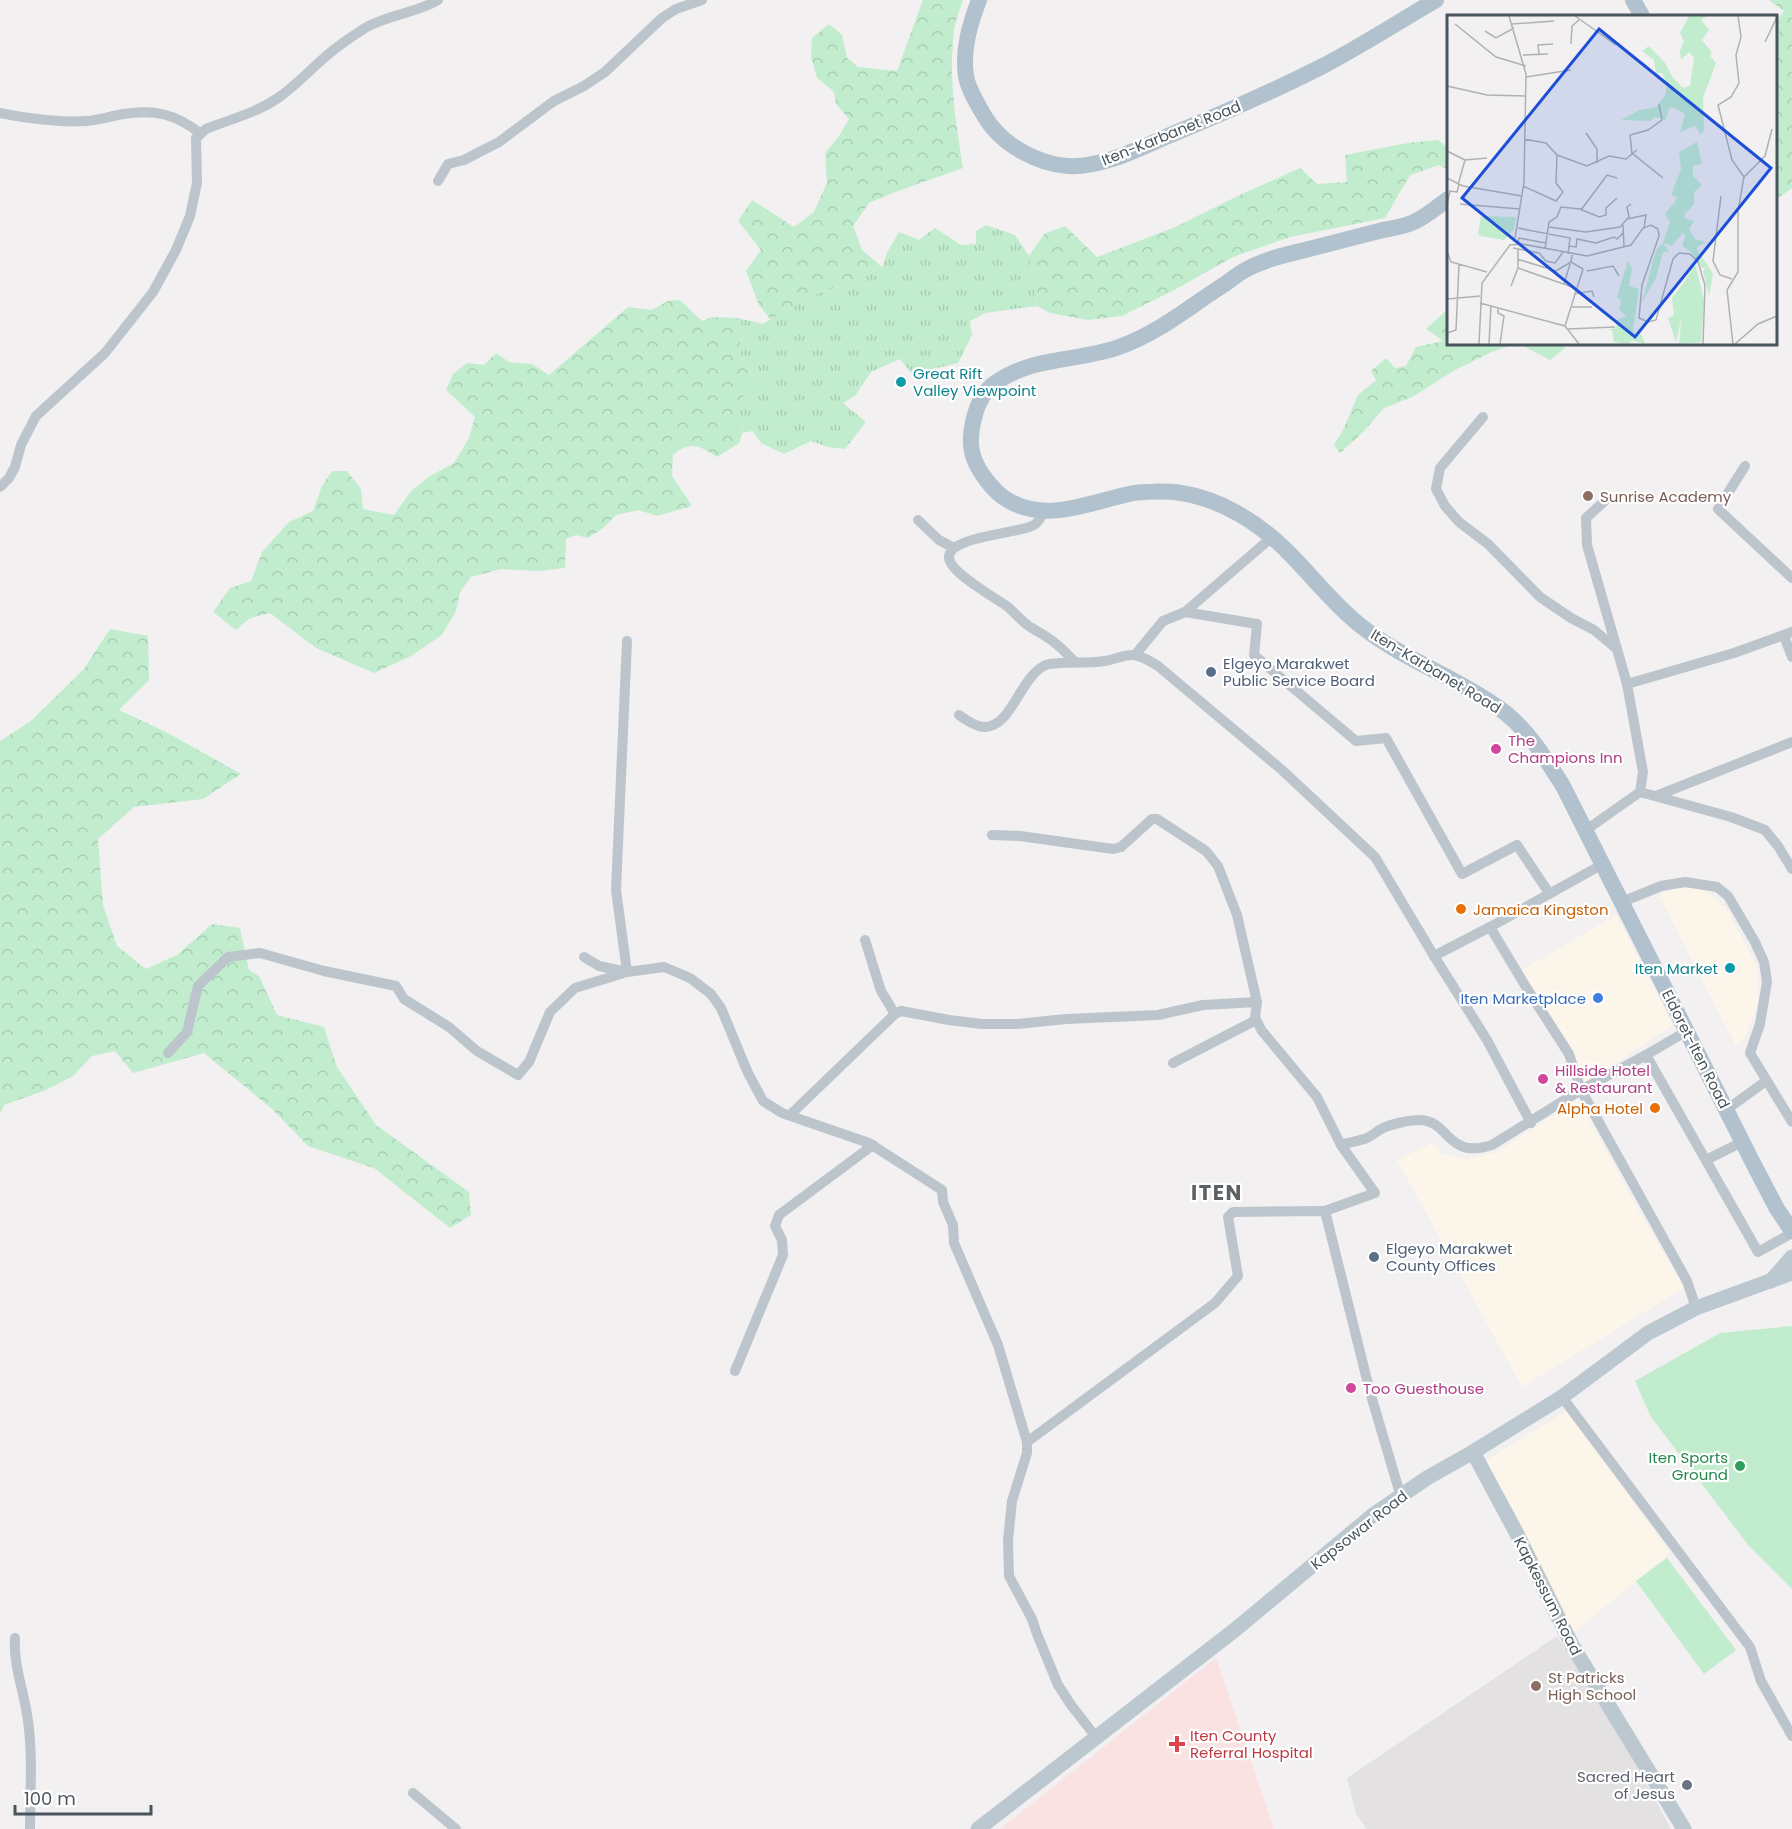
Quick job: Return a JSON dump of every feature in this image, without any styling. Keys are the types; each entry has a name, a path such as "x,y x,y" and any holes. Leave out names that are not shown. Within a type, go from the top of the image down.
{"main road":[{"name":"Iten-Karbanet Road","path":"979,0 969,25 966,49 966,77 977,103 991,127 1022,152 1045,162 1068,166 1091,165 1128,153 1244,104 1323,66 1436,0"},
{"path":"1633,0 1641,15"},
{"name":"Iten-Karbanet Road","path":"1447,200 1415,222 1284,255 1245,270 1185,312 1138,340 1098,353 1042,362 1014,372 991,385 980,401 975,413 971,437 973,458 984,477 1002,496 1023,507 1059,511 1132,493 1179,492 1220,503 1258,526 1286,550 1335,603 1363,628 1405,655 1460,683 1498,707 1520,726 1540,750 1563,786 1603,864"},
{"name":"Eldoret-Iten Road","path":"1603,864 1742,1142 1787,1213 1792,1232"},
{"name":"Kapsowar Road","path":"1771,1281 1792,1257"},
{"name":"Kapsowar Road","path":"978,1829 1236,1629 1373,1515 1427,1478 1562,1397 1648,1333 1696,1308 1790,1274"},
{"name":"Kapkessum Road","path":"1473,1452 1573,1647 1684,1829"}],"street":[{"path":"0,488 9,478 15,466 21,445 36,416 105,353 153,292 176,250 190,216 197,183 196,138 200,133 261,109 293,87 326,56 377,21 428,6 438,0"},
{"path":"438,181 448,164 464,160 499,142 554,101 605,72 662,18 676,9 702,0"},
{"path":"0,113 89,121 124,114 166,113 200,133"},
{"path":"1483,417 1440,468 1436,489 1445,506 1459,522 1488,544 1540,597 1594,630 1617,650"},
{"path":"1745,466 1718,509 1792,578"},
{"path":"1586,830 1640,792 1643,772 1627,684 1587,545 1586,518 1610,498"},
{"path":"1045,510 1038,521 1027,528 964,542 954,548 949,555 949,561 961,575 1010,609 1031,628 1044,634 1075,662"},
{"path":"918,520 939,540 954,548"},
{"path":"1136,655 1163,621 1185,612 1271,538"},
{"path":"1185,612 1257,624 1254,655 1356,741 1386,738 1462,874 1517,845 1549,894"},
{"path":"1627,684 1788,634 1792,657"},
{"path":"627,641 616,890 627,972"},
{"path":"959,716 984,728 996,724 1010,708 1029,679 1042,666 1096,662 1125,655 1144,657 1158,666 1282,770 1375,857 1487,1040 1531,1123"},
{"path":"1656,796 1792,742"},
{"path":"1640,792 1731,817 1765,830 1792,869"},
{"path":"992,835 1020,836 1113,849 1121,847 1152,819 1157,819 1206,851 1221,871 1237,915 1257,1002 1255,1018 1262,1031 1317,1097 1341,1145 1375,1193 1324,1211 1233,1212 1227,1217 1238,1276 1215,1303 1027,1442"},
{"path":"1434,956 1603,864"},
{"path":"1622,902 1661,886 1685,882 1717,887 1728,896 1755,942 1764,962 1767,982 1760,1024 1750,1053 1792,1122"},
{"path":"1490,927 1569,1054 1581,1090 1688,1281 1696,1308"},
{"path":"865,940 881,991 895,1014"},
{"path":"168,1053 187,1032 198,986 228,957 260,953 324,971 396,986 404,999 449,1027 477,1051 518,1076 529,1062 550,1012 575,988 627,972 664,967 690,978 711,994 722,1008 748,1073 763,1101 782,1113 873,1145 942,1190 943,1202 952,1225 954,1243 998,1345 1027,1442 1027,1453 1012,1502 1008,1540 1009,1576 1032,1619 1058,1685 1096,1737"},
{"path":"584,957 599,966 627,972"},
{"path":"790,1115 895,1014 901,1011 982,1024 1017,1024 1066,1019 1158,1015 1203,1005 1257,1002"},
{"path":"1173,1063 1256,1020"},
{"path":"1341,1145 1365,1138 1385,1127 1418,1120 1434,1125 1461,1147 1478,1150 1492,1145 1531,1123 1581,1090 1687,1031"},
{"path":"1646,1055 1758,1252 1792,1232"},
{"path":"1726,1110 1766,1081"},
{"path":"1706,1160 1742,1142"},
{"path":"735,1371 783,1255 782,1240 775,1226 779,1215 873,1145"},
{"path":"1324,1211 1370,1392 1401,1497"},
{"path":"1562,1397 1750,1647 1761,1681 1792,1736"},
{"path":"15,1638 14,1651 28,1718 32,1752 30,1829"},
{"path":"413,1793 456,1829"}],"shaded area":[{"path":"1694,886 1717,899 1729,913 1758,969 1758,1003 1746,1036 1736,1046 1659,896 1675,889"},
{"name":"Iten Marketplace","path":"1616,915 1673,1025 1585,1083 1560,1035 1520,971"},
{"path":"1578,1099 1684,1288 1522,1387 1397,1160 1432,1143 1442,1154 1466,1159 1497,1152"},
{"path":"1570,1409 1670,1553 1571,1635 1485,1461"},
{"name":"St Patricks High School","path":"1557,1636 1620,1735 1671,1829 1367,1829 1356,1814 1347,1778"},
{"name":"Iten County Referral Hospital","path":"1216,1658 1274,1829 1000,1829"}],"green space":[{"path":"923,0 963,0 956,20 952,66 963,168 869,203 853,226 862,250 882,267 854,281 810,296 771,320 759,305 746,271 761,250 738,221 752,200 794,227 814,212 827,183 825,153 849,119 836,104 834,92 817,78 811,56 812,38 829,24 842,35 847,58 858,67 897,71"},
{"path":"1769,0 1792,0 1792,188 1777,199 1777,21 1784,11"},
{"path":"1438,140 1447,147 1447,169 1439,165 1410,175 1385,218 1290,237 1233,257 1122,316 1088,320 1050,313 1037,306 1029,256 1044,234 1065,226 1097,257 1173,228 1300,168 1317,184 1347,182 1345,155 1408,143"},
{"path":"986,225 1015,235 1029,256 1037,306 985,313 970,321 972,335 958,363 912,374 900,359 871,372 855,396 843,403 866,422 845,449 828,447 811,441 784,454 761,443 753,431 742,433 739,443 730,412 753,379 738,347 745,333 738,318 763,324 810,296 854,281 882,267 899,232 919,240 935,228 961,245 976,244 976,231"},
{"path":"680,300 702,321 712,317 738,318 745,333 738,347 753,379 732,416 742,433 739,443 717,457 695,446 685,447 673,455 672,476 692,506 657,516 639,510 616,515 588,538 576,535 566,539 565,568 538,571 501,569 471,577 460,592 456,611 442,635 411,656 374,673 316,648 270,613 250,618 236,630 213,612 230,588 251,581 262,552 289,522 313,511 322,486 332,471 347,471 361,489 363,509 394,515 411,491 430,476 454,463 469,438 475,417 446,390 453,374 467,363 484,365 496,353 509,362 532,364 549,375 628,307 652,310 668,301"},
{"path":"1447,310 1447,345 1512,345 1455,370 1412,397 1384,408 1340,453 1334,445 1358,395 1376,380 1371,371 1386,358 1395,368 1406,366 1416,347 1443,341 1426,329"},
{"path":"1521,345 1564,345 1565,348 1550,360"},
{"path":"110,629 148,636 149,680 119,710 168,733 241,774 203,799 134,807 98,839 103,905 117,946 146,969 177,955 212,924 240,928 249,970 259,976 277,1015 324,1027 337,1067 376,1125 469,1192 471,1215 450,1228 374,1168 308,1146 272,1109 204,1053 133,1073 115,1051 92,1056 73,1076 46,1090 4,1105 0,1114 0,741 31,721 84,669"},
{"name":"Iten Sports Ground","path":"1792,1326 1792,1589 1749,1546 1651,1417 1635,1381 1720,1333"},
{"path":"1667,1558 1736,1650 1704,1674 1636,1581"}],"place":[{"name":"Great Rift Valley Viewpoint","path":"901,382"},
{"name":"Sunrise Academy","path":"1588,496"},
{"name":"Elgeyo Marakwet Public Service Board","path":"1211,672"},
{"name":"The Champions Inn","path":"1496,749"},
{"name":"Jamaica Kingston","path":"1461,909"},
{"name":"Iten Market","path":"1730,968"},
{"name":"Iten Marketplace","path":"1598,998"},
{"name":"Hillside Hotel & Restaurant","path":"1543,1079"},
{"name":"Alpha Hotel","path":"1655,1108"},
{"name":"Elgeyo Marakwet County Offices","path":"1374,1257"},
{"name":"Too Guesthouse","path":"1351,1388"},
{"name":"Iten Sports Ground","path":"1740,1466"},
{"name":"St Patricks High School","path":"1536,1686"},
{"name":"Iten County Referral Hospital","path":"1177,1744"},
{"name":"Sacred Heart of Jesus","path":"1687,1785"}],"district":[{"name":"ITEN","path":"1217,1192"}]}
